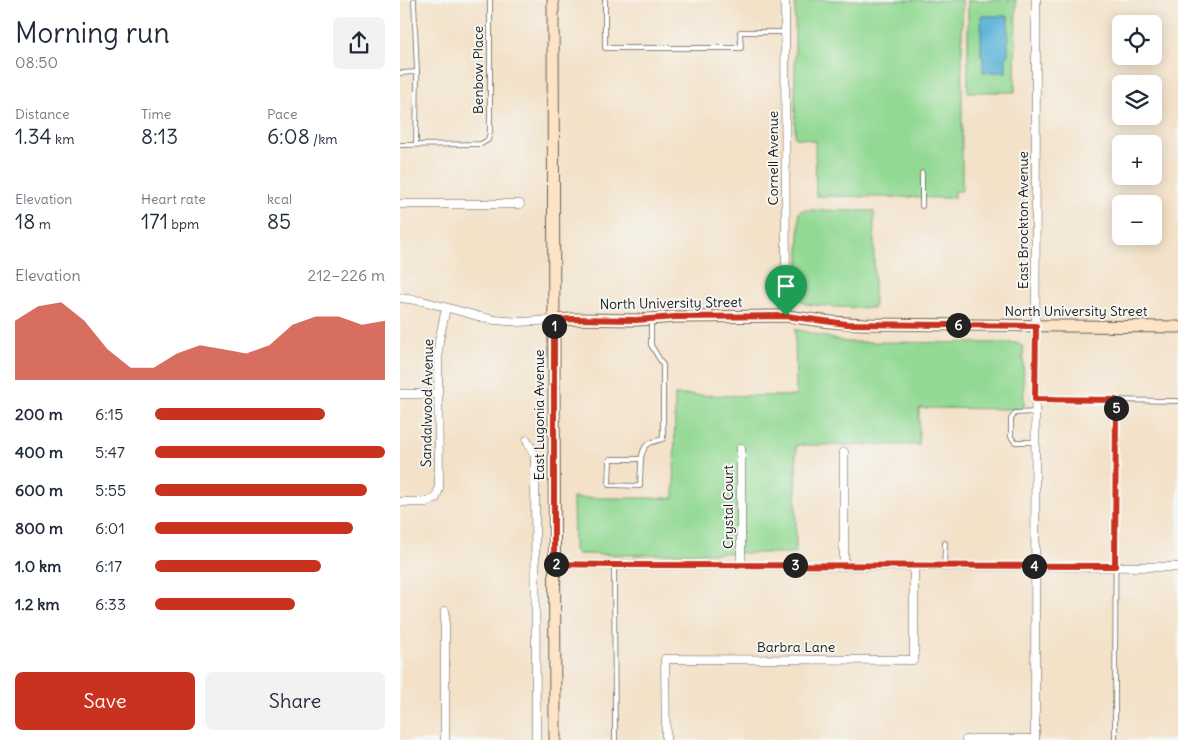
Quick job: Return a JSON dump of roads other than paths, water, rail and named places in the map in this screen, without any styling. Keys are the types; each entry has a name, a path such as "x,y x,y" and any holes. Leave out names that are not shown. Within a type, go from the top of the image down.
{"main road":[{"name":"East Lugonia Avenue","path":"553,0 555,740"},
{"name":"North University Street","path":"554,320 786,316 847,324 1178,327"}],"street":[{"name":"Cornell Avenue","path":"785,0 786,316"},
{"name":"East Brockton Avenue","path":"1035,739 1036,0"},
{"path":"400,204 520,204"},
{"path":"400,298 422,301 494,320 520,322 554,320"},
{"name":"Sandalwood Avenue","path":"400,502 426,502 436,498 439,488 438,356 446,308"},
{"path":"400,394 438,394"},
{"path":"527,440 535,456 536,740"},
{"name":"Crystal Court","path":"741,448 741,565"},
{"path":"844,452 844,566"},
{"path":"554,564 1178,567"},
{"name":"Barbra Lane","path":"666,740 665,659 914,660 914,566"},
{"path":"445,612 445,740"},
{"path":"966,740 975,738 1035,739"}],"lane":[{"path":"400,145 416,144 417,72 414,0"},
{"name":"Benbow Place","path":"416,144 481,144 488,140 490,132 490,0"},
{"path":"606,0 605,48 741,48 740,32 785,32"},
{"path":"400,73 417,72"},
{"path":"922,174 922,206"},
{"path":"640,459 610,459 609,485 640,486 642,450 649,443 663,439 663,365 651,345 651,319"},
{"path":"1035,399 1178,401"},
{"path":"1115,740 1116,400"},
{"path":"1035,442 1015,442 1011,437 1011,419 1015,412 1036,412"},
{"path":"944,566 945,544"},
{"path":"614,565 615,740"}],"water":[{"path":"981,16 1008,16 1006,72 983,72"}]}
